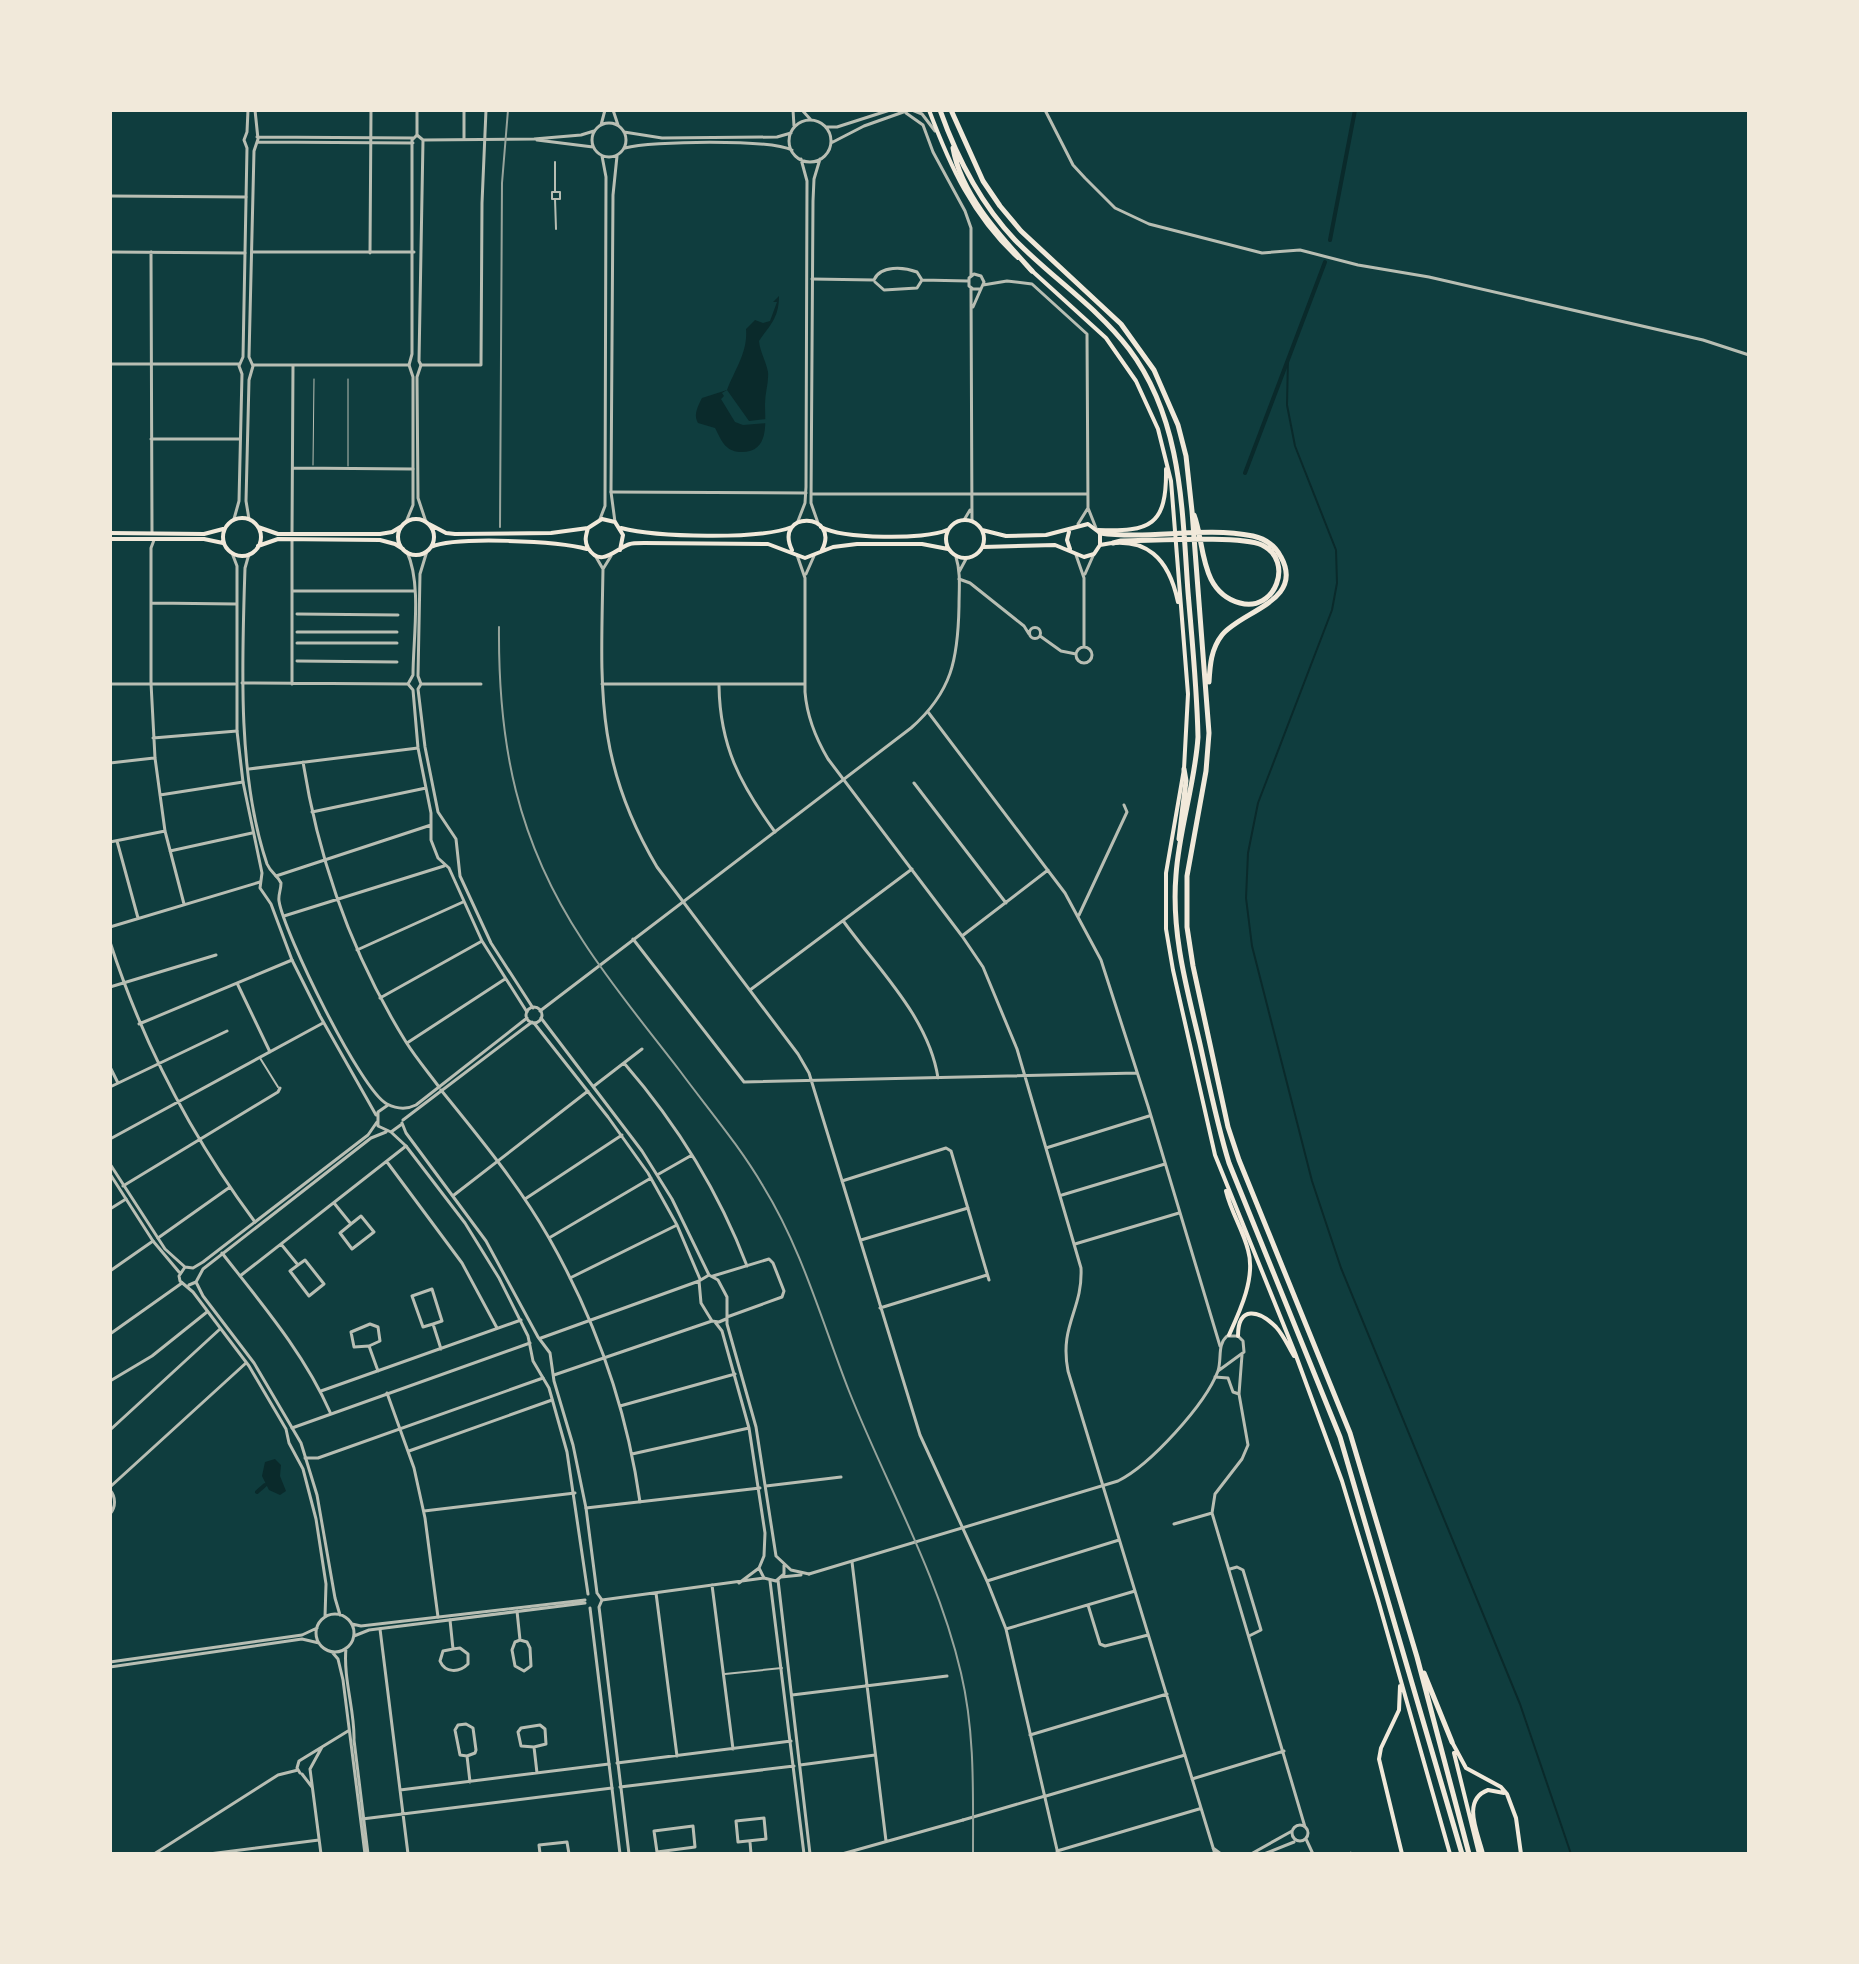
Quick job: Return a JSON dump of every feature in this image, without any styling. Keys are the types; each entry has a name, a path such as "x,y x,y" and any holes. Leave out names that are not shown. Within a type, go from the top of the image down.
{"highway":[{"path":"940,110 952,143 975,187 1014,239 1097,312 1131,352 1158,401 1168,427 1180,482 1198,737 1196,768 1179,851"},
{"path":"951,110 983,181 1000,206 1031,241 1121,324 1154,370 1178,425 1186,456 1208,695 1206,771 1190,851 1186,901 1193,966 1218,1082 1239,1160 1350,1433 1417,1657 1469,1854"},
{"path":"952,143 970,190 988,219 1032,271"},
{"path":"1192,511 1206,571 1217,587 1239,603 1251,604 1270,596 1279,572 1271,551 1252,542 1207,537"},
{"path":"1098,530 1172,537 1238,534 1265,539 1280,554 1285,581 1275,600 1244,616 1220,636 1210,663 1208,695"},
{"path":"1113,543 1172,537"},
{"path":"1184,769 1186,781 1175,902 1176,928 1182,968 1219,1130 1229,1163 1340,1437 1462,1854"},
{"path":"1417,1657 1452,1742"}],"main road":[{"path":"929,110 955,174 985,223 1007,249 1106,338 1136,381 1158,429 1171,481 1188,694 1184,769 1169,848 1166,929 1208,1133 1250,1264 1246,1290 1227,1336"},
{"path":"1098,530 1100,545 1094,554 1084,557 1070,549 1067,540 1070,531 1078,524 1088,524 1098,530 1141,529 1155,519 1166,494 1165,458"},
{"path":"110,536 204,534 225,528 234,519 249,519 272,533 292,537 380,540 415,555 446,542 562,544 589,549"},
{"path":"154,536 204,539 224,544 232,553 249,554 258,546 278,539 380,534 392,532 416,519 446,533 551,533 588,528 599,520 615,522 621,528 644,534 756,535 779,532 807,520 832,532 856,536 927,536 947,530 954,523 964,520 972,521 982,530 1016,536 1070,531"},
{"path":"428,523 434,535 429,549"},
{"path":"404,524 398,538 405,550"},
{"path":"820,525 826,538 820,552"},
{"path":"258,527 261,536 258,546"},
{"path":"792,527 788,538 795,554"},
{"path":"224,544 225,528"},
{"path":"588,528 586,539 589,549 594,554 611,556 631,543 757,543 780,547 805,558 857,544 922,544 948,549"},
{"path":"620,550 624,540 621,528"},
{"path":"947,530 945,541 948,549 956,557 966,559 976,555 983,547 982,530"},
{"path":"983,547 1046,544 1070,549"},
{"path":"1100,545 1137,546 1160,558 1171,576 1181,616"},
{"path":"1223,1177 1299,1363 1342,1481 1450,1854"},
{"path":"1238,1336 1242,1317 1255,1313 1278,1328 1299,1363"},
{"path":"1400,1680 1399,1710 1379,1759 1402,1854"},
{"path":"1452,1742 1466,1768 1501,1787 1510,1801"},
{"path":"1452,1742 1481,1854"},
{"path":"1481,1854 1474,1802 1482,1792 1495,1789 1507,1795 1510,1801 1516,1818 1521,1854"}],"street":[{"path":"239,364 242,360 245,253 244,138 247,134 248,110"},
{"path":"253,365 250,360 255,110"},
{"path":"370,253 371,110"},
{"path":"404,524 413,507 412,371 409,365 417,110"},
{"path":"464,110 464,139"},
{"path":"411,360 481,365 482,203 488,140 486,110"},
{"path":"246,145 256,140 422,142 581,135 601,125 605,110"},
{"path":"613,110 624,132 625,148"},
{"path":"792,150 793,110"},
{"path":"802,110 811,120 826,127 837,127 890,110"},
{"path":"801,159 820,159 831,143 858,128 911,110 922,114 938,134"},
{"path":"1045,110 1073,165 1115,208 1149,224 1262,253 1300,250 1358,265 1429,277 1703,340 1749,355"},
{"path":"902,112 915,117 923,125 971,228 972,521"},
{"path":"624,132 662,138 777,137 801,122 811,120"},
{"path":"601,125 618,125"},
{"path":"826,127 831,143"},
{"path":"593,147 594,131"},
{"path":"247,134 256,140"},
{"path":"534,139 593,147 602,156 605,170 605,508 599,520"},
{"path":"414,140 422,142"},
{"path":"422,142 418,498 428,523"},
{"path":"615,522 611,492 613,195 617,156 625,148 662,144 775,145 792,150 801,159 807,181 806,493 798,522"},
{"path":"602,156 617,156"},
{"path":"820,159 813,188 812,279 812,494 813,515 820,525"},
{"path":"555,162 555,192 560,192 560,199 555,199 556,229"},
{"path":"110,196 246,197"},
{"path":"110,252 245,253"},
{"path":"151,252 153,738 165,831 184,904"},
{"path":"252,252 414,252"},
{"path":"874,280 879,271 897,269 914,270 922,280"},
{"path":"874,280 884,290 914,289 922,280 970,278 977,274 996,282"},
{"path":"972,311 983,278"},
{"path":"812,279 874,280"},
{"path":"971,288 996,282 1022,281 1032,284 1087,334 1088,508 1098,530"},
{"path":"242,360 250,360"},
{"path":"110,364 239,364"},
{"path":"234,519 239,501 239,364"},
{"path":"253,365 409,365"},
{"path":"249,519 246,501 250,371 253,365"},
{"path":"292,684 293,365"},
{"path":"241,371 250,371"},
{"path":"412,371 418,371"},
{"path":"151,439 240,439"},
{"path":"293,468 414,469"},
{"path":"611,492 806,493"},
{"path":"812,494 1088,494"},
{"path":"964,520 971,506"},
{"path":"1078,524 1088,508"},
{"path":"429,549 420,574 421,684 418,689 426,754 438,812 454,834 458,847 457,864 486,934 533,1008 540,1011"},
{"path":"405,550 414,574 412,677 408,684"},
{"path":"232,553 237,566 237,731 252,833 263,877 261,891 266,895 292,960 323,1023 376,1115 377,1122 406,1146 480,1246 521,1320 530,1341 533,1361 552,1400 575,1493 588,1594 585,1601"},
{"path":"249,554 245,568 242,683 249,769 259,832 268,864 281,883 279,901 284,916 326,1014 373,1089 388,1105 408,1109 527,1024 541,1018"},
{"path":"594,554 603,569"},
{"path":"795,554 805,578"},
{"path":"1084,578 1094,554"},
{"path":"1076,555 1084,578 1084,647 1076,654"},
{"path":"611,556 603,569 602,684 607,742 620,792 639,837 683,902 798,1054 812,1080 920,1435 1006,1629 1058,1853 1201,1808"},
{"path":"814,556 805,578 806,707 814,733 828,759 962,936 983,967 996,995 1024,1076 1079,1259 1082,1283 1069,1321 1064,1352 1215,1854"},
{"path":"540,1011 928,712 945,689 956,658 959,572 956,557"},
{"path":"959,572 966,559"},
{"path":"959,579 965,580 1024,626 1039,630 1040,636 1061,651 1076,654"},
{"path":"959,590 965,586 974,588"},
{"path":"292,591 414,591"},
{"path":"151,603 236,604"},
{"path":"297,614 398,615"},
{"path":"1024,626 1033,639 1040,636"},
{"path":"1029,634 1032,629"},
{"path":"297,632 397,632"},
{"path":"297,643 397,643"},
{"path":"1076,654 1080,662 1089,661 1092,654 1084,647"},
{"path":"297,661 397,662"},
{"path":"412,677 419,678"},
{"path":"242,683 408,684"},
{"path":"110,684 235,684"},
{"path":"408,684 413,690 418,748 434,852 447,866 482,941 527,1015 622,1135 651,1178 677,1225 700,1280 701,1303 722,1331 749,1428 765,1533 763,1559 759,1568 739,1583"},
{"path":"421,684 481,684"},
{"path":"602,684 805,684"},
{"path":"719,684 721,720 731,759 755,805 775,832"},
{"path":"413,690 418,689"},
{"path":"759,1568 764,1578 770,1581 809,1574 1103,1486 1131,1474 1144,1465 1204,1399 1218,1371 1220,1346 1104,967 1079,915 1049,870 928,712"},
{"path":"153,738 237,731"},
{"path":"249,769 418,748"},
{"path":"110,763 155,758"},
{"path":"303,762 323,861 356,950 407,1043 524,1200 570,1278 605,1359 631,1454 640,1502"},
{"path":"160,795 243,782"},
{"path":"914,783 1006,903"},
{"path":"311,812 426,788"},
{"path":"1079,915 1127,812 1124,805"},
{"path":"263,877 323,861 431,824 436,817 444,820"},
{"path":"110,842 165,831"},
{"path":"170,851 252,833"},
{"path":"117,841 138,919"},
{"path":"284,916 457,864"},
{"path":"750,990 912,869"},
{"path":"962,936 1049,870"},
{"path":"110,927 260,882"},
{"path":"266,895 274,896 279,892"},
{"path":"356,950 463,902"},
{"path":"843,921 900,996 930,1050 938,1078"},
{"path":"633,939 741,1081 1137,1073"},
{"path":"380,998 482,941"},
{"path":"110,942 139,1024 157,1064 199,1140 255,1222"},
{"path":"110,987 216,955"},
{"path":"139,1024 292,960"},
{"path":"407,1043 505,979"},
{"path":"237,983 270,1052"},
{"path":"197,1280 203,1269 222,1253 371,1138 388,1132 403,1121 533,1008"},
{"path":"540,1011 541,1018 657,1175 711,1276 727,1297 727,1318 756,1427 776,1556 784,1565 809,1574"},
{"path":"110,1139 323,1023"},
{"path":"110,1087 227,1031"},
{"path":"594,1087 642,1049"},
{"path":"123,1186 278,1092 280,1088 260,1057"},
{"path":"624,1063 655,1100 692,1155 721,1206 747,1266"},
{"path":"110,1067 118,1083"},
{"path":"454,1195 588,1091"},
{"path":"376,1115 380,1108 388,1105"},
{"path":"398,1108 406,1133 454,1195 497,1259 550,1353 573,1445 586,1508 597,1593 602,1600"},
{"path":"1046,1148 1151,1116"},
{"path":"110,1164 155,1240 171,1258 185,1267 193,1268 368,1135 377,1122"},
{"path":"524,1200 622,1135"},
{"path":"240,1276 406,1146"},
{"path":"842,1181 946,1148 951,1151 988,1278 880,1308"},
{"path":"657,1175 692,1155"},
{"path":"387,1162 462,1263 497,1329"},
{"path":"1060,1196 1165,1164"},
{"path":"110,1174 182,1280 246,1363 287,1432 311,1496 327,1598 325,1617 317,1628 308,1633 110,1665"},
{"path":"549,1238 651,1178"},
{"path":"110,1271 230,1187"},
{"path":"110,1209 126,1199"},
{"path":"334,1203 351,1224"},
{"path":"860,1241 968,1208"},
{"path":"1075,1244 1180,1212"},
{"path":"361,1216 374,1232 352,1249 340,1233 351,1224 361,1216"},
{"path":"570,1278 677,1225"},
{"path":"281,1244 298,1265"},
{"path":"222,1253 297,1351 330,1413"},
{"path":"287,1432 330,1413 711,1276 766,1259 772,1261 784,1294 722,1322 714,1321 543,1378 318,1458 297,1458"},
{"path":"305,1260 324,1284 309,1296 290,1271 298,1265 305,1260"},
{"path":"110,1334 182,1280 185,1267"},
{"path":"193,1268 203,1296 254,1363 294,1430 317,1495 340,1615 352,1624 361,1626 585,1601"},
{"path":"182,1280 197,1280"},
{"path":"432,1289 442,1321 433,1324 423,1327 412,1296 432,1289"},
{"path":"110,1381 152,1356 207,1312"},
{"path":"321,1391 521,1320"},
{"path":"370,1324 378,1327 380,1341 369,1346 354,1347 351,1332 370,1324"},
{"path":"433,1324 441,1349"},
{"path":"110,1430 220,1329"},
{"path":"1215,1329 1227,1336 1238,1336 1245,1345 1239,1394 1248,1445 1242,1459 1215,1494 1212,1513 1308,1834 1306,1839 1313,1854"},
{"path":"1220,1346 1227,1336"},
{"path":"369,1346 378,1371"},
{"path":"1221,1352 1231,1360"},
{"path":"1218,1371 1242,1355"},
{"path":"110,1514 115,1498 110,1488 246,1363"},
{"path":"619,1407 735,1374"},
{"path":"1215,1377 1228,1378 1233,1392 1239,1394"},
{"path":"387,1393 409,1451 423,1511 438,1617"},
{"path":"409,1451 552,1400"},
{"path":"110,1424 120,1420"},
{"path":"631,1454 749,1428"},
{"path":"766,1486 841,1477"},
{"path":"586,1508 760,1488"},
{"path":"423,1511 575,1493"},
{"path":"1174,1524 1212,1513"},
{"path":"987,1581 1119,1540"},
{"path":"763,1559 776,1556"},
{"path":"852,1562 886,1841"},
{"path":"784,1565 780,1579 810,1854"},
{"path":"1229,1570 1241,1567 1243,1570 1261,1630 1249,1636"},
{"path":"602,1600 764,1578"},
{"path":"770,1581 804,1854"},
{"path":"712,1585 733,1749"},
{"path":"1006,1629 1135,1591"},
{"path":"588,1594 597,1593"},
{"path":"656,1593 677,1756"},
{"path":"602,1600 599,1607 629,1854"},
{"path":"585,1601 590,1608 620,1854"},
{"path":"366,1854 345,1665 346,1648 354,1636 380,1629 585,1601"},
{"path":"1088,1605 1100,1644 1105,1646 1148,1635"},
{"path":"590,1608 599,1607"},
{"path":"517,1611 520,1640"},
{"path":"325,1617 340,1615"},
{"path":"450,1620 453,1649"},
{"path":"352,1624 354,1636"},
{"path":"317,1628 319,1643"},
{"path":"380,1629 408,1854"},
{"path":"110,1665 302,1639 319,1643 332,1652 341,1666 351,1730"},
{"path":"520,1640 527,1642 530,1648 531,1666 524,1671 514,1664 512,1650 515,1642 520,1640"},
{"path":"332,1652 346,1648"},
{"path":"460,1648 468,1654 469,1661 463,1669 450,1670 441,1664 443,1651 453,1649 460,1648"},
{"path":"724,1674 782,1668"},
{"path":"791,1695 947,1676"},
{"path":"1030,1735 1167,1694"},
{"path":"466,1724 473,1728 476,1750 467,1756 458,1752 455,1730 458,1725 466,1724"},
{"path":"540,1725 545,1729 546,1744 534,1747 521,1746 518,1732 521,1728 540,1725"},
{"path":"313,1790 299,1772 298,1763 351,1730"},
{"path":"617,1763 791,1741"},
{"path":"154,1854 278,1775 307,1773 322,1747"},
{"path":"534,1747 537,1773"},
{"path":"1192,1779 1284,1751"},
{"path":"800,1765 875,1755"},
{"path":"842,1854 1185,1755"},
{"path":"467,1756 470,1782"},
{"path":"304,1760 310,1767 321,1854"},
{"path":"400,1790 609,1764"},
{"path":"620,1787 794,1766"},
{"path":"362,1819 612,1788"},
{"path":"1251,1854 1292,1831 1301,1811"},
{"path":"764,1818 766,1839 750,1841 738,1842 736,1821 764,1818"},
{"path":"693,1826 695,1847 683,1852 657,1852 654,1831 693,1826"},
{"path":"1296,1826 1305,1827"},
{"path":"1292,1831 1297,1841"},
{"path":"1264,1854 1306,1839"},
{"path":"209,1854 319,1840"},
{"path":"750,1841 751,1854"},
{"path":"540,1854 539,1845 567,1842 569,1854"},
{"path":"1213,1848 1221,1854"},
{"path":"477,1854 492,1854"}],"lane":[{"path":"313,468 314,379"},
{"path":"348,379 348,468"}],"water":[{"path":"779,296 776,316 759,341 768,372 764,436 757,448 735,451 724,444 715,428 698,423 697,410 702,398 727,390 743,353 746,329 755,320 763,323 770,321 777,302 773,302"},
{"path":"275,1459 281,1465 280,1476 286,1491 280,1495 269,1490 262,1476 265,1462"}],"pier":[{"path":"727,390 749,421 767,419 767,423 743,425 735,422 721,399 724,396 722,393"}],"waterway":[{"path":"1330,240 1355,110"},
{"path":"1245,473 1325,262"},
{"path":"1288,358 1287,405 1295,446 1336,550 1337,583 1332,610 1258,803 1248,853 1246,898 1252,946 1312,1181 1341,1268 1520,1704 1571,1854"},
{"path":"257,1492 265,1485"}],"railway":[{"path":"500,527 502,183 508,110"},
{"path":"499,627 502,712 508,752 527,829 542,866 560,904 594,958 734,1142 777,1210 800,1260 863,1426 939,1600 966,1695 972,1763 973,1854"}]}
